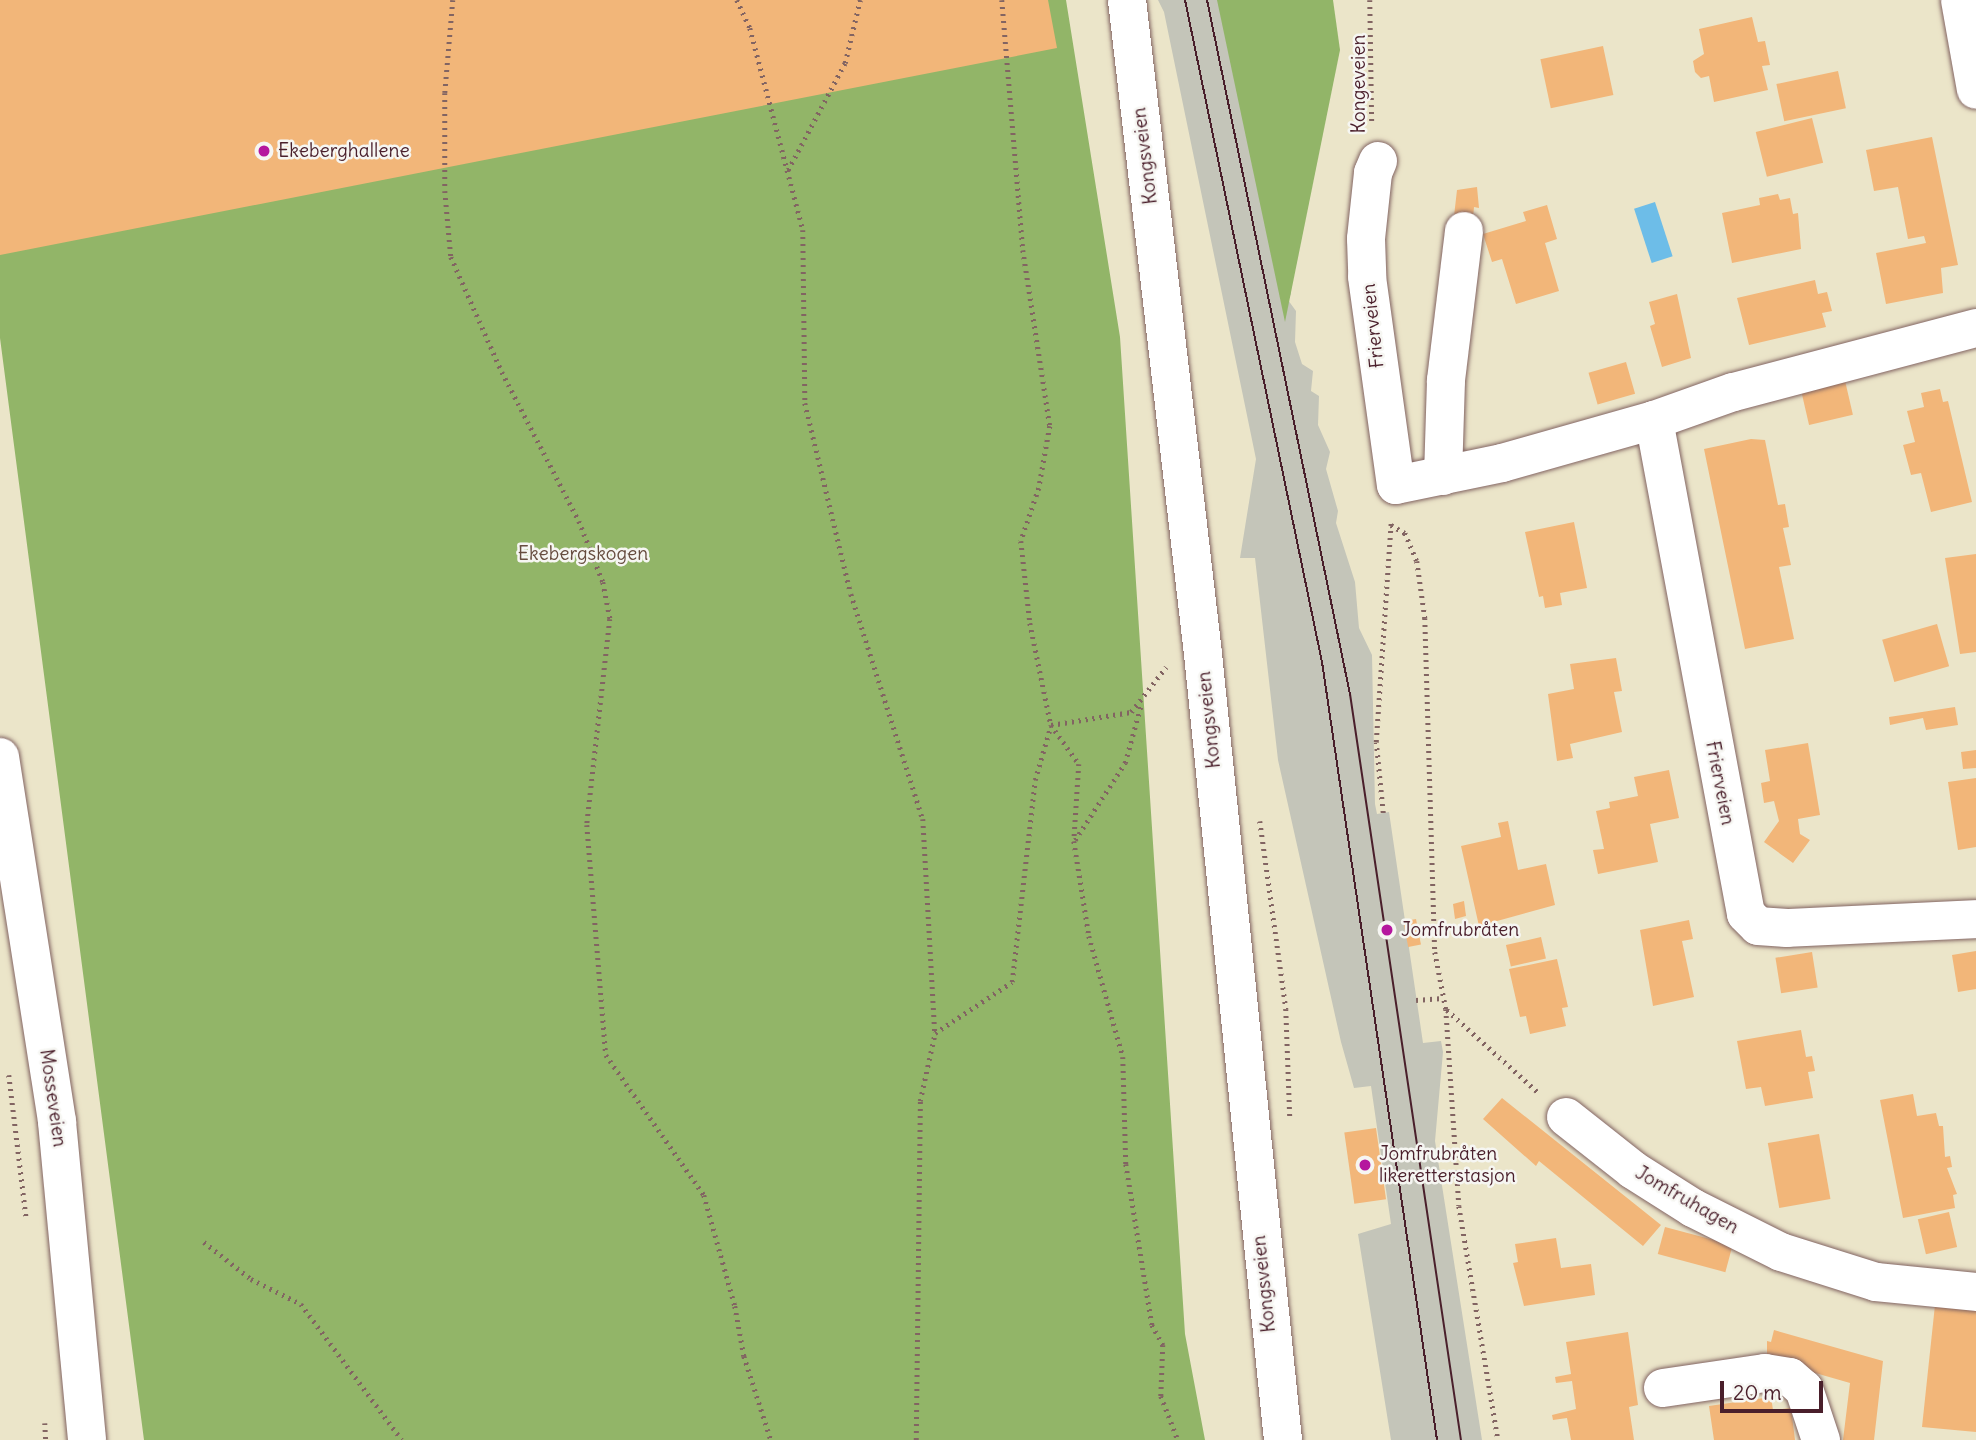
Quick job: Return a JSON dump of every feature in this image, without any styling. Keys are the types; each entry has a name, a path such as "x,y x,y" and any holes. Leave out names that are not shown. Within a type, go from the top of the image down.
{"main road":[{"name":"Kongsveien","path":"1127,0 1203,654 1283,1440"},
{"path":"1961,0 1976,90"},
{"name":"Frierveien","path":"1378,161 1373,173 1367,226 1367,277 1396,485 1443,476 1654,420 1733,392 1976,328"},
{"path":"1443,476 1447,368 1464,231"},
{"name":"Frierveien","path":"1654,420 1746,914 1758,926 1787,928 1976,919"},
{"name":"Mosseveien","path":"0,757 57,1122 87,1440"},
{"name":"Jomfruhagen","path":"1566,1117 1633,1170 1692,1208 1781,1252 1876,1282 1976,1292"},
{"path":"1663,1388 1765,1373 1790,1377 1804,1390 1821,1440"}],"path":[{"path":"453,0 445,93 444,191 451,257 502,372 579,521 603,582 610,619 587,825 606,1055 704,1195 735,1306 744,1356 771,1440"},
{"path":"737,0 750,27 803,230 805,403 851,594 923,819 934,1033 920,1101 916,1440"},
{"path":"788,170 845,63 860,0"},
{"path":"1002,0 1023,250 1050,426 1040,488 1021,541 1030,623 1051,725 1079,764 1074,841 1089,936 1123,1057 1126,1164 1152,1325 1163,1345 1161,1396 1178,1440"},
{"name":"Kongeveien","path":"1370,0 1373,138 1378,161"},
{"path":"1383,813 1376,742 1391,522 1405,534 1417,562 1425,618 1429,839 1446,1009 1459,1206 1498,1440"},
{"path":"1051,725 1131,712 1168,665 1203,654"},
{"path":"1074,841 1125,763 1142,701"},
{"path":"934,1033 1012,982 1035,779 1051,725"},
{"path":"1416,1000 1443,998"},
{"path":"1446,1009 1566,1117"},
{"path":"8,1062 27,1229"},
{"path":"204,1242 251,1279 301,1304 402,1440"},
{"path":"45,1416 46,1440"}],"shaded area":[{"path":"1158,0 1222,0 1291,294 1288,300 1296,311 1295,342 1302,364 1313,371 1311,391 1319,396 1318,425 1330,452 1326,469 1338,511 1336,523 1355,582 1359,628 1372,655 1375,804 1377,814 1389,812 1423,1043 1441,1041 1443,1052 1435,1141 1482,1440 1391,1440 1358,1234 1391,1224 1371,1086 1354,1088 1341,1042 1278,760 1255,558 1240,558 1256,459 1164,12"}],"green space":[{"name":"Ekebergskogen","path":"0,0 1066,0 1120,337 1185,1334 1205,1440 144,1440 0,338"},
{"path":"1217,0 1333,0 1340,50 1285,322"}],"water":[{"path":"1655,202 1673,256 1652,263 1634,209"}],"building":[{"name":"Ekeberghallene","path":"0,0 1048,0 1057,48 0,255"},
{"path":"1752,17 1758,42 1765,41 1770,65 1762,66 1768,90 1714,102 1709,76 1701,78 1695,72 1693,61 1704,54 1699,29"},
{"path":"1603,46 1613,95 1551,108 1540,59"},
{"path":"1838,71 1846,108 1784,121 1776,84"},
{"path":"1812,118 1823,163 1767,177 1756,132"},
{"path":"1932,137 1958,265 1941,268 1943,293 1886,304 1876,253 1926,243 1924,236 1908,239 1898,187 1874,191 1866,150"},
{"path":"1477,187 1479,208 1474,207 1472,228 1453,225 1457,190"},
{"path":"1778,194 1780,200 1790,198 1793,214 1798,213 1801,249 1732,263 1722,213 1760,205 1759,198"},
{"path":"1547,205 1557,239 1545,243 1559,291 1516,304 1502,259 1492,262 1483,234 1526,221 1523,212"},
{"path":"1815,280 1818,294 1827,292 1832,311 1822,313 1826,327 1749,345 1737,298"},
{"path":"1677,294 1691,358 1662,367 1650,326 1655,324 1649,302"},
{"path":"1626,362 1635,394 1598,404 1589,373"},
{"path":"1843,372 1853,415 1809,425 1799,382"},
{"path":"1940,389 1943,402 1948,401 1972,502 1931,512 1921,473 1911,475 1903,445 1915,442 1907,411 1924,407 1921,393"},
{"path":"1751,439 1765,440 1778,505 1785,504 1789,527 1783,528 1791,565 1779,567 1794,639 1745,649 1704,449"},
{"path":"1574,522 1587,588 1560,593 1562,605 1545,608 1543,596 1539,597 1525,532"},
{"path":"1976,554 1976,652 1960,654 1945,558"},
{"path":"1937,624 1949,666 1894,682 1882,640"},
{"path":"1616,658 1622,691 1614,692 1622,732 1570,744 1573,758 1557,761 1548,694 1574,689 1570,664"},
{"path":"1955,707 1958,725 1926,730 1923,718 1890,725 1889,717"},
{"path":"1808,743 1820,815 1798,819 1800,834 1810,840 1793,863 1764,842 1779,821 1774,801 1764,803 1761,783 1770,781 1765,750"},
{"path":"1976,750 1976,768 1963,769 1961,752"},
{"path":"1669,770 1679,818 1650,824 1658,862 1598,874 1593,850 1604,849 1596,811 1610,808 1609,802 1638,796 1634,777"},
{"path":"1976,778 1976,847 1958,850 1948,782"},
{"path":"1508,821 1518,870 1546,864 1555,905 1479,926 1461,846 1501,837 1498,823"},
{"path":"1464,901 1466,916 1455,919 1453,904"},
{"path":"1416,919 1421,945 1408,947 1403,921"},
{"path":"1689,920 1693,939 1682,941 1694,997 1653,1006 1640,930"},
{"path":"1541,937 1546,958 1511,967 1506,945"},
{"path":"1976,951 1976,989 1958,992 1952,955"},
{"path":"1812,952 1818,988 1781,993 1775,958"},
{"path":"1557,959 1568,1007 1562,1008 1566,1026 1530,1034 1526,1016 1520,1017 1509,969"},
{"path":"1801,1030 1806,1057 1812,1056 1815,1071 1808,1072 1813,1098 1765,1106 1761,1087 1746,1089 1737,1041"},
{"path":"1913,1094 1917,1116 1936,1113 1939,1126 1943,1126 1945,1157 1950,1156 1952,1167 1947,1168 1957,1194 1953,1195 1955,1208 1903,1218 1880,1100"},
{"path":"1502,1098 1661,1225 1643,1246 1539,1161 1536,1166 1483,1119"},
{"name":"Jomfrubråten likeretterstasjon","path":"1376,1128 1386,1199 1354,1204 1344,1132"},
{"path":"1819,1134 1830,1199 1779,1208 1768,1143"},
{"path":"1949,1212 1957,1247 1926,1254 1918,1219"},
{"path":"1665,1227 1733,1245 1725,1272 1658,1254"},
{"path":"1556,1238 1561,1268 1591,1264 1595,1295 1524,1306 1513,1263 1518,1262 1515,1244"},
{"path":"1935,1305 1976,1309 1976,1432 1922,1427"},
{"path":"1774,1330 1883,1361 1874,1440 1843,1440 1850,1383 1767,1359 1767,1341 1771,1342"},
{"path":"1628,1332 1638,1405 1629,1407 1634,1440 1571,1440 1567,1418 1553,1420 1552,1415 1576,1409 1572,1381 1556,1383 1555,1377 1571,1374 1566,1342"},
{"path":"1771,1397 1773,1410 1791,1408 1795,1440 1714,1440 1709,1406"}],"tram line":[{"path":"1185,0 1322,662 1437,1440"},
{"path":"1207,0 1350,694 1461,1440"}],"place":[{"name":"Ekeberghallene","path":"264,151"},
{"name":"Jomfrubråten","path":"1387,930"},
{"name":"Jomfrubråten likeretterstasjon","path":"1365,1165"}]}
